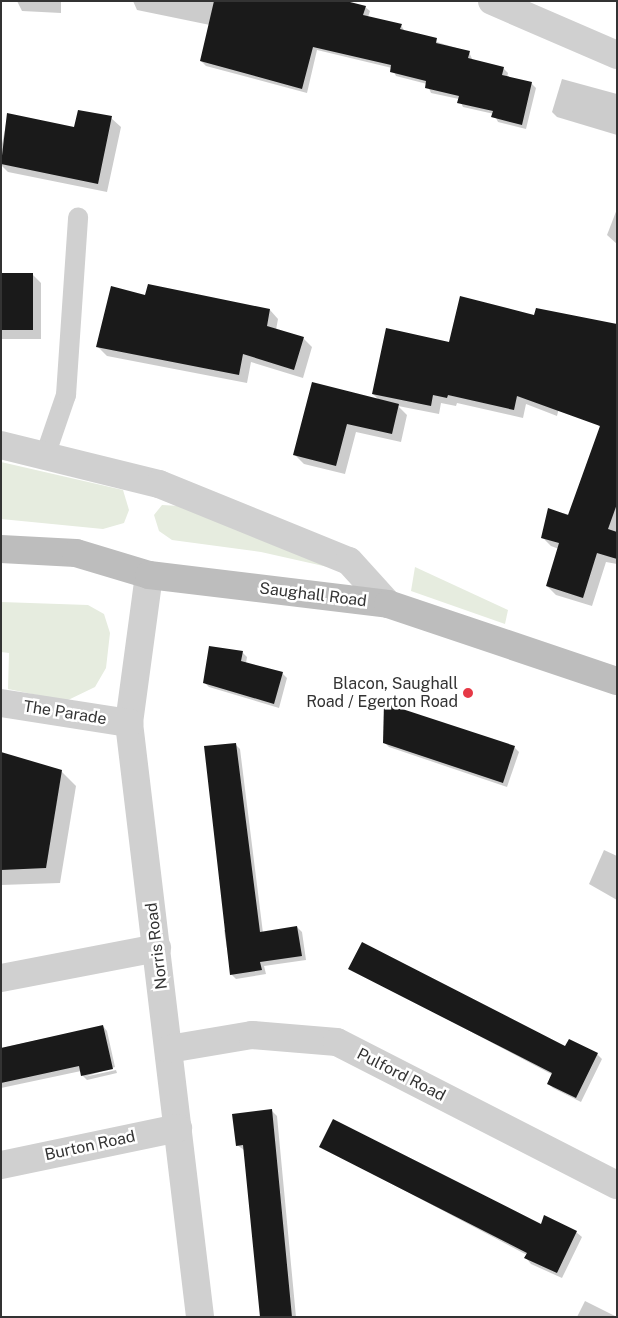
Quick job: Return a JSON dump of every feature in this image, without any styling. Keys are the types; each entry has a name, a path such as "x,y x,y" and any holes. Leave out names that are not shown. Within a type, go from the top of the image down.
{"street":[{"path":"492,1 617,55"},
{"path":"1,445 159,484 349,560 388,604"},
{"name":"Saughall Road","path":"1,549 76,554 149,575 388,604 616,680"},
{"name":"Norris Road","path":"149,575 129,723 200,1317"},
{"name":"The Parade","path":"1,703 129,723"},
{"path":"1,978 157,948"},
{"name":"Pulford Road","path":"169,1049 252,1035 337,1042 617,1185"},
{"name":"Burton Road","path":"1,1165 178,1128"}],"lane":[{"path":"45,456 66,395 78,217"}],"shaded area":[{"path":"1,462 123,490 129,510 124,523 103,529 1,519"},
{"path":"162,505 180,506 368,576 261,552 172,540 159,531 154,515"},
{"path":"415,567 508,610 505,624 411,591"},
{"path":"1,602 88,605 104,614 110,633 106,668 95,687 66,701 8,689 9,653 1,652"}],"building":[{"path":"214,1 346,1 366,6 363,15 402,24 400,29 437,38 436,43 470,51 468,58 504,67 502,75 532,82 522,125 491,117 493,111 457,103 459,96 425,88 426,81 390,72 391,65 313,47 302,89 200,61"},
{"path":"78,110 112,116 98,184 1,164 7,113 74,127"},
{"path":"1,273 33,273 33,330 1,330"},
{"path":"148,284 270,309 267,326 304,337 294,370 243,354 239,375 96,347 111,286 145,295"},
{"path":"460,296 534,315 536,308 617,324 617,504 608,529 617,532 617,559 597,553 583,598 546,586 559,543 541,538 548,508 568,515 600,426 517,396 514,410 448,395 447,398 433,395 431,406 372,394 386,328 449,342"},
{"path":"312,382 399,404 392,434 347,424 336,466 293,455"},
{"path":"209,646 243,651 241,661 283,672 274,704 203,683"},
{"path":"384,703 515,746 503,783 383,743"},
{"path":"236,743 260,932 297,926 302,956 260,962 262,970 230,975 204,746"},
{"path":"1,752 62,770 46,868 1,870"},
{"path":"362,942 565,1046 569,1039 598,1053 576,1098 547,1084 552,1073 348,969"},
{"path":"103,1025 113,1069 81,1076 79,1066 1,1083 1,1048"},
{"path":"272,1109 292,1317 260,1317 243,1145 236,1146 232,1114"},
{"path":"333,1119 541,1224 544,1215 577,1231 557,1273 524,1258 527,1253 319,1147"}],"place":[{"name":"Blacon, Saughall Road / Egerton Road","path":"468,693"}]}
